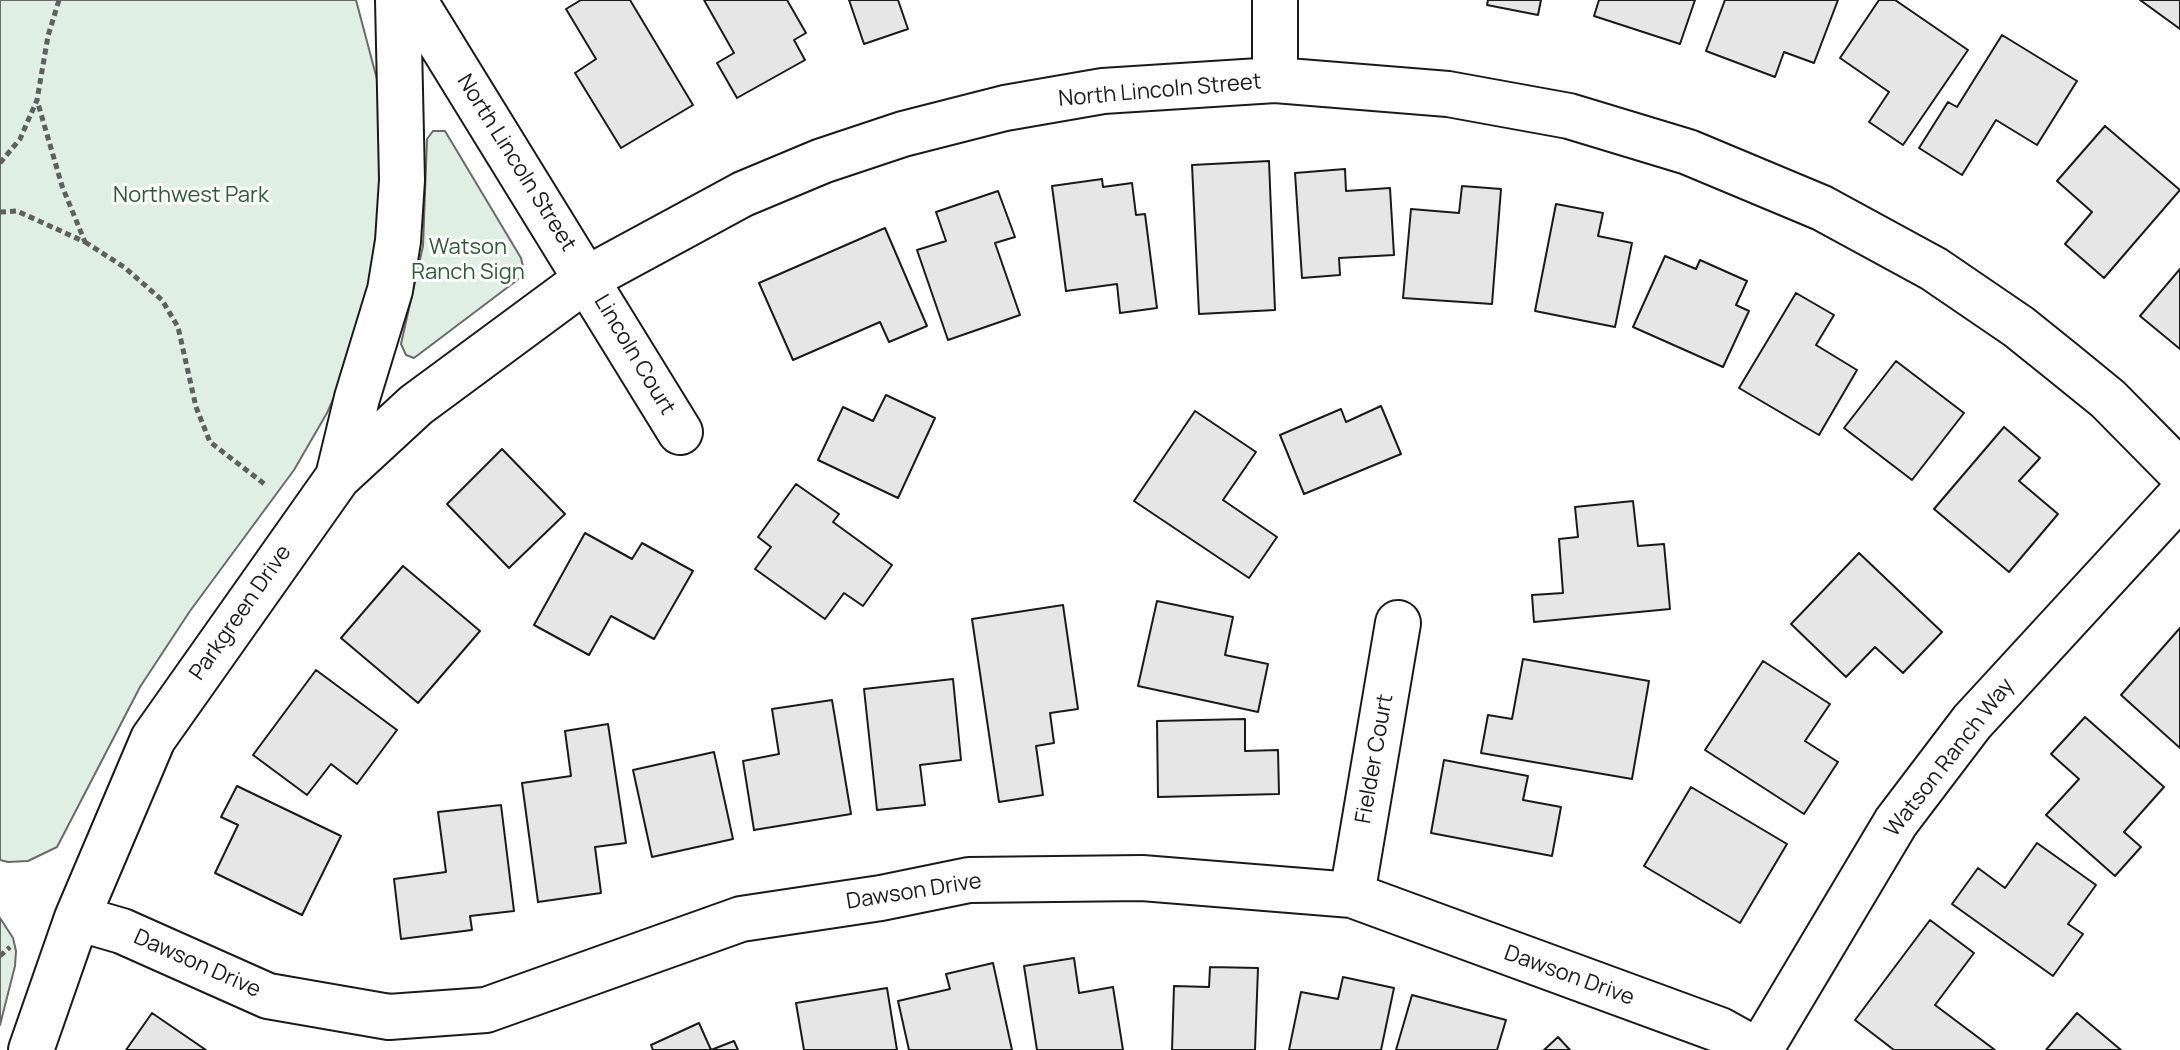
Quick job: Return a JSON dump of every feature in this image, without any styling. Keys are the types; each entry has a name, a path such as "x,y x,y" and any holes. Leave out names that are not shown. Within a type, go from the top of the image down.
{"street":[{"path":"338,477 394,267 402,180 398,0"},
{"name":"North Lincoln Street","path":"414,0 588,278 743,194 822,161 903,134 1005,108 1103,91 1275,80 1448,94 1569,116 1688,152 1822,208 1934,269 2019,327 2108,399 2180,472"},
{"path":"1275,0 1275,80"},
{"name":"Parkgreen Drive","path":"31,1050 77,918 153,739 338,477 416,405 588,278"},
{"name":"Lincoln Court","path":"588,278 680,432"},
{"name":"Watson Ranch Way","path":"1758,1050 1896,822 1962,734 2180,496"},
{"name":"Fielder Court","path":"1352,895 1398,623"},
{"name":"Dawson Drive","path":"77,918 122,931 268,996 389,1017 486,1010 741,919 881,898 969,880 1142,878 1352,895 1720,1030 1758,1050"}],"path":[{"path":"0,163 20,139 37,100 48,36 59,0"},
{"path":"37,100 62,186 85,242"},
{"path":"0,212 17,211 85,242 124,267 162,300 178,327 196,407 210,442 267,486"},
{"path":"0,956 10,947"}],"green space":[{"name":"Northwest Park","path":"0,0 356,0 378,83 384,141 378,254 349,363 327,413 294,470 190,611 140,687 57,847 28,861 8,862 0,860"},
{"name":"Watson Ranch Sign","path":"433,131 445,131 521,258 524,271 520,278 414,358 406,355 401,344 423,246 427,139"},
{"path":"0,918 13,938 16,951 0,1025"}],"building":[{"path":"581,0 630,0 693,105 621,148 575,73 596,59 566,9"},
{"path":"704,0 787,0 806,33 794,40 805,60 737,98 717,63 734,53"},
{"path":"849,0 898,0 908,29 864,44"},
{"path":"1488,0 1541,0 1538,15 1487,5"},
{"path":"1599,0 1695,0 1680,44 1594,16"},
{"path":"1725,0 1838,0 1814,63 1784,52 1775,77 1706,51"},
{"path":"1879,0 1895,0 1968,50 1903,145 1869,122 1889,92 1840,58"},
{"path":"2140,0 2180,0 2180,29"},
{"path":"2002,35 2077,81 2037,145 1996,120 1962,175 1919,148 1948,102 1957,107"},
{"path":"2105,126 2180,190 2104,278 2065,244 2092,212 2057,181"},
{"path":"1269,161 1275,310 1199,314 1192,165"},
{"path":"1345,169 1346,191 1390,188 1394,255 1339,258 1340,275 1302,278 1295,173"},
{"path":"1102,179 1103,187 1132,183 1136,215 1145,214 1157,308 1120,313 1117,284 1066,291 1052,186"},
{"path":"1462,186 1501,189 1492,304 1403,298 1411,209 1459,213"},
{"path":"998,191 1015,237 995,243 1020,315 948,340 917,250 946,241 936,212"},
{"path":"1556,204 1603,213 1598,236 1632,243 1615,327 1535,311"},
{"path":"885,228 927,326 889,342 880,322 793,360 759,283"},
{"path":"1665,256 1696,269 1700,260 1747,281 1736,305 1749,311 1723,367 1633,327"},
{"path":"2180,269 2180,349 2140,316"},
{"path":"1796,293 1834,315 1816,345 1857,370 1819,435 1739,388"},
{"path":"1896,361 1964,413 1912,480 1844,428"},
{"path":"886,395 935,418 898,498 818,460 843,407 873,421"},
{"path":"1381,406 1401,454 1304,494 1280,435 1341,409 1346,422"},
{"path":"1195,411 1256,452 1223,500 1277,537 1249,578 1134,501"},
{"path":"2004,427 2040,458 2019,481 2058,514 2009,572 1934,509"},
{"path":"502,449 565,514 509,568 447,504"},
{"path":"796,484 839,514 833,522 892,565 863,606 844,593 825,619 755,569 771,547 758,537"},
{"path":"1633,501 1638,546 1664,544 1670,609 1534,622 1532,595 1563,593 1559,539 1578,537 1575,507"},
{"path":"585,533 632,559 642,543 693,571 654,639 611,616 589,655 534,625"},
{"path":"1859,553 1942,632 1903,673 1875,647 1846,677 1791,624"},
{"path":"403,566 480,631 418,703 341,638"},
{"path":"1157,601 1233,617 1225,655 1268,664 1258,712 1138,686"},
{"path":"1063,605 1078,709 1050,713 1054,743 1036,746 1043,795 999,802 972,619"},
{"path":"2180,628 2180,748 2121,695"},
{"path":"1523,659 1649,681 1632,779 1481,753 1488,715 1512,719"},
{"path":"1763,661 1830,704 1805,741 1838,762 1804,814 1705,750"},
{"path":"316,670 397,730 357,784 331,764 307,795 253,755"},
{"path":"953,679 961,760 920,765 925,805 877,810 864,689"},
{"path":"832,700 851,814 754,830 743,761 779,754 772,709"},
{"path":"2085,717 2164,787 2124,832 2141,847 2115,876 2046,815 2079,779 2051,754"},
{"path":"1245,719 1245,751 1278,750 1279,794 1158,797 1157,721"},
{"path":"608,724 626,843 595,847 601,893 538,902 522,783 571,776 565,731"},
{"path":"714,752 733,839 652,857 633,770"},
{"path":"1444,760 1528,776 1523,800 1561,807 1552,856 1431,833"},
{"path":"237,786 341,836 302,915 215,873 238,825 221,817"},
{"path":"1691,787 1787,844 1740,923 1644,866"},
{"path":"501,805 514,911 470,916 472,930 401,939 394,879 446,872 438,812"},
{"path":"2037,843 2096,885 2068,924 2083,934 2053,976 1952,904 1978,868 2005,888"},
{"path":"1930,920 1974,953 1935,1005 1995,1050 1894,1050 1855,1020"},
{"path":"1074,958 1079,993 1113,987 1123,1050 1037,1050 1024,966"},
{"path":"993,963 1012,1050 909,1050 898,1001 950,989 946,974"},
{"path":"1210,967 1258,968 1255,1050 1172,1050 1174,986 1209,987"},
{"path":"1343,977 1394,988 1381,1050 1289,1050 1301,992 1338,999"},
{"path":"887,988 897,1050 804,1050 796,1003"},
{"path":"1412,995 1506,1020 1497,1050 1396,1050"},
{"path":"152,1013 206,1050 126,1050"},
{"path":"2077,1013 2121,1050 2046,1050"},
{"path":"699,1023 711,1050 653,1050 651,1045"},
{"path":"1558,1037 1570,1050 1544,1050"},
{"path":"734,1041 738,1050 711,1050"}]}
